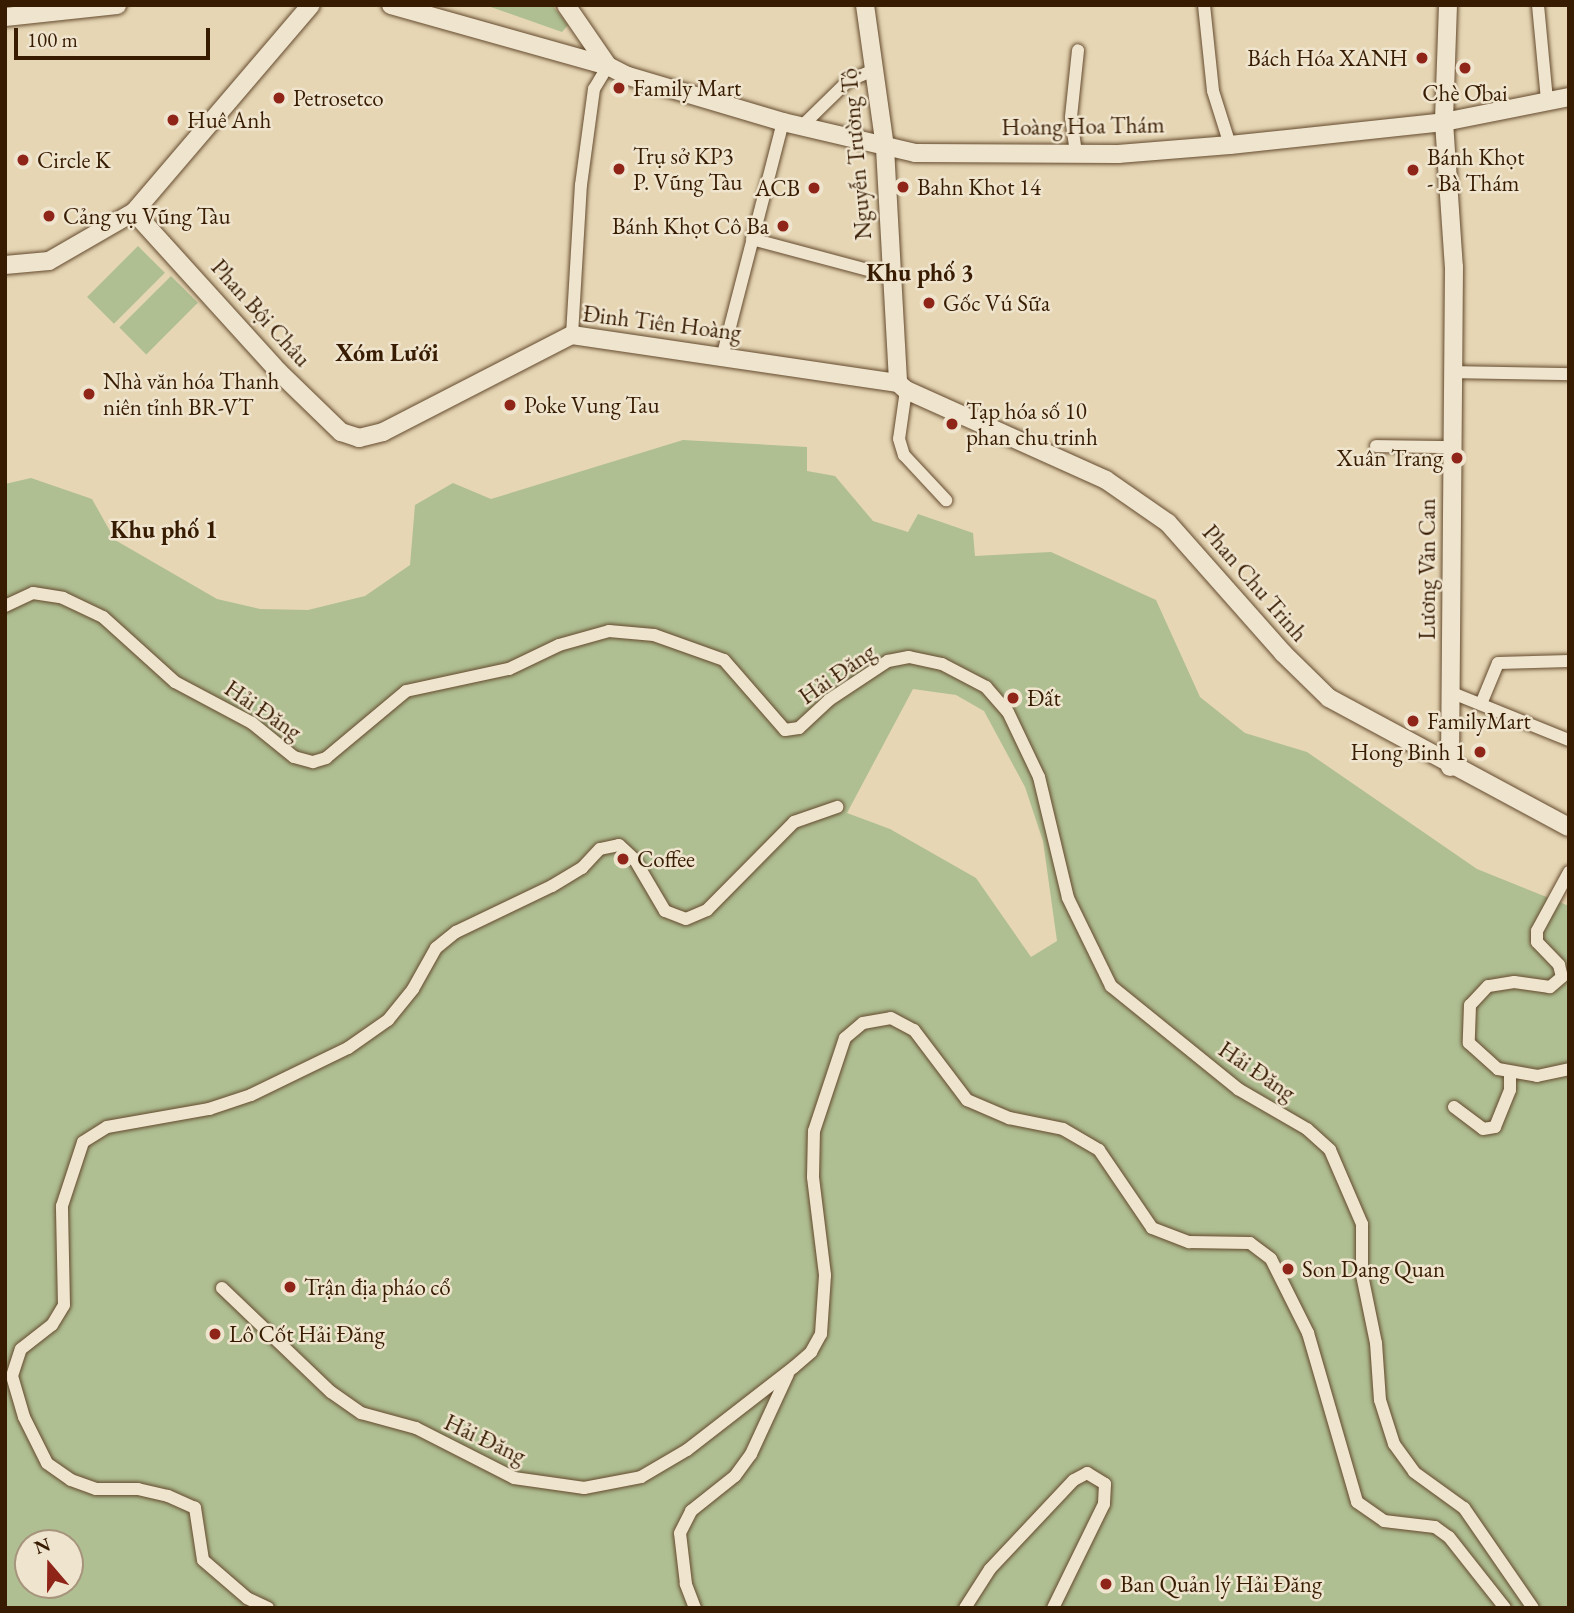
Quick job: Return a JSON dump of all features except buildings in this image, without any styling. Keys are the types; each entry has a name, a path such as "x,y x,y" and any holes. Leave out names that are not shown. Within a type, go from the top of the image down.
{"main road":[{"path":"5,17 117,5"},
{"path":"5,265 49,261 134,212 311,5"},
{"name":"Hoàng Hoa Thám","path":"391,5 608,66 628,76 792,125 915,153 1118,154 1230,145 1444,122 1569,97"},
{"path":"566,5 608,66"},
{"name":"Nguyễn Trường Tộ","path":"865,5 885,148 890,276 902,386"},
{"name":"Lương Văn Can","path":"1448,5 1444,122 1454,251 1450,767"},
{"name":"Phan Bội Châu","path":"134,212 278,371 341,432 359,438"},
{"name":"Đinh Tiên Hoàng","path":"359,438 383,432 572,335 723,355 902,386"},
{"name":"Phan Chu Trinh","path":"902,386 1106,480 1135,499 1168,523 1283,653 1329,698 1450,767 1569,827"}],"street":[{"path":"1204,5 1213,91 1230,145"},
{"path":"1538,5 1547,100"},
{"path":"1076,153 1071,117 1078,50"},
{"path":"572,335 582,185 592,102 594,89 608,66"},
{"path":"723,355 752,239 792,125 848,80 874,70"},
{"path":"752,239 890,276"},
{"path":"1453,372 1569,374"},
{"path":"902,386 898,439 904,455 946,500"},
{"path":"1376,446 1452,446"},
{"name":"Hải Đăng","path":"5,606 33,593 63,598 103,617 175,682 252,723 294,757 313,762 326,758 406,691 509,669 559,645 609,631 654,635 724,660 785,730 799,728 864,675 900,658 942,664 986,687 1008,712 1039,777 1068,898 1111,986 1238,1089 1314,1133 1330,1150 1362,1224 1362,1276 1376,1343 1380,1400 1394,1444 1414,1472 1464,1508 1533,1608"},
{"path":"1481,704 1498,663 1569,661"},
{"path":"1450,692 1569,740"},
{"path":"268,1608 247,1598 202,1560 195,1508 168,1496 96,1489 71,1480 47,1463 24,1417 12,1376 21,1349 52,1325 64,1305 62,1206 83,1142 107,1127 209,1109 251,1095 348,1048 388,1020 413,989 436,948 456,932 552,886 582,868 600,849 619,845 635,860 665,911 686,919 706,910 794,822 837,807"},
{"path":"1569,872 1537,931 1537,942 1559,965 1562,977 1550,987 1514,982 1488,986 1470,1004 1469,1043 1498,1069 1537,1076 1569,1069"},
{"name":"Hải Đăng","path":"222,1288 331,1392 361,1413 416,1428 514,1478 559,1486 627,1482 657,1469 811,1352 821,1334 825,1314 813,1144 828,1079 853,1029 879,1017 904,1022 923,1040 967,1100 1009,1118 1063,1129 1099,1150 1152,1228 1189,1242 1250,1242 1271,1259 1308,1333 1357,1502 1384,1521 1435,1527 1449,1537 1504,1608"},
{"path":"1454,1107 1483,1129 1495,1127 1510,1090 1510,1072"},
{"name":"Hải Đăng","path":"695,1608 686,1584 680,1533 691,1511 735,1476 751,1454 789,1370"},
{"path":"965,1608 990,1569 1074,1480 1087,1473 1105,1484 1104,1504 1053,1608"}],"green space":[{"path":"485,5 552,5 568,25 562,32"},
{"path":"138,246 165,273 114,324 87,297"},
{"path":"171,276 198,303 146,354 119,328"},
{"path":"683,440 807,447 807,471 835,476 873,521 908,532 918,514 973,533 975,556 1051,552 1156,600 1200,697 1245,733 1307,752 1477,869 1569,906 1569,1608 5,1608 5,484 31,478 92,499 115,540 217,599 260,609 308,610 365,596 410,565 415,505 453,483 491,499","holes":["913,689 956,695 984,711 1025,787 1043,841 1057,941 1031,957 976,878 890,829 847,813"]}],"place":[{"name":"Bách Hóa XANH","path":"1422,58"},
{"name":"Chè Ơbai","path":"1465,68"},
{"name":"Family Mart","path":"619,88"},
{"name":"Petrosetco","path":"279,98"},
{"name":"Huê Anh","path":"173,120"},
{"name":"Circle K","path":"23,160"},
{"name":"Trụ sở KP3 P. Vũng Tàu","path":"619,169"},
{"name":"Bánh Khọt - Bà Thám","path":"1413,170"},
{"name":"Bahn Khot 14","path":"903,187"},
{"name":"ACB","path":"814,188"},
{"name":"Cảng vụ Vũng Tàu","path":"49,216"},
{"name":"Bánh Khọt Cô Ba","path":"783,226"},
{"name":"Gốc Vú Sữa","path":"929,303"},
{"name":"Nhà văn hóa Thanh niên tỉnh BR-VT","path":"89,394"},
{"name":"Poke Vung Tau","path":"510,405"},
{"name":"Tạp hóa số 10 phan chu trinh","path":"952,424"},
{"name":"Xuân Trang","path":"1457,458"},
{"name":"Đất","path":"1013,698"},
{"name":"FamilyMart","path":"1413,721"},
{"name":"Hong Binh 1","path":"1480,752"},
{"name":"Coffee","path":"623,859"},
{"name":"Son Dang Quan","path":"1288,1269"},
{"name":"Trận địa pháo cổ","path":"290,1287"},
{"name":"Lô Cốt Hải Đăng","path":"215,1334"},
{"name":"Ban Quản lý Hải Đăng","path":"1106,1584"}],"district":[{"name":"Khu phố 3","path":"920,273"},
{"name":"Xóm Lưới","path":"387,353"},
{"name":"Khu phố 1","path":"164,530"}]}
